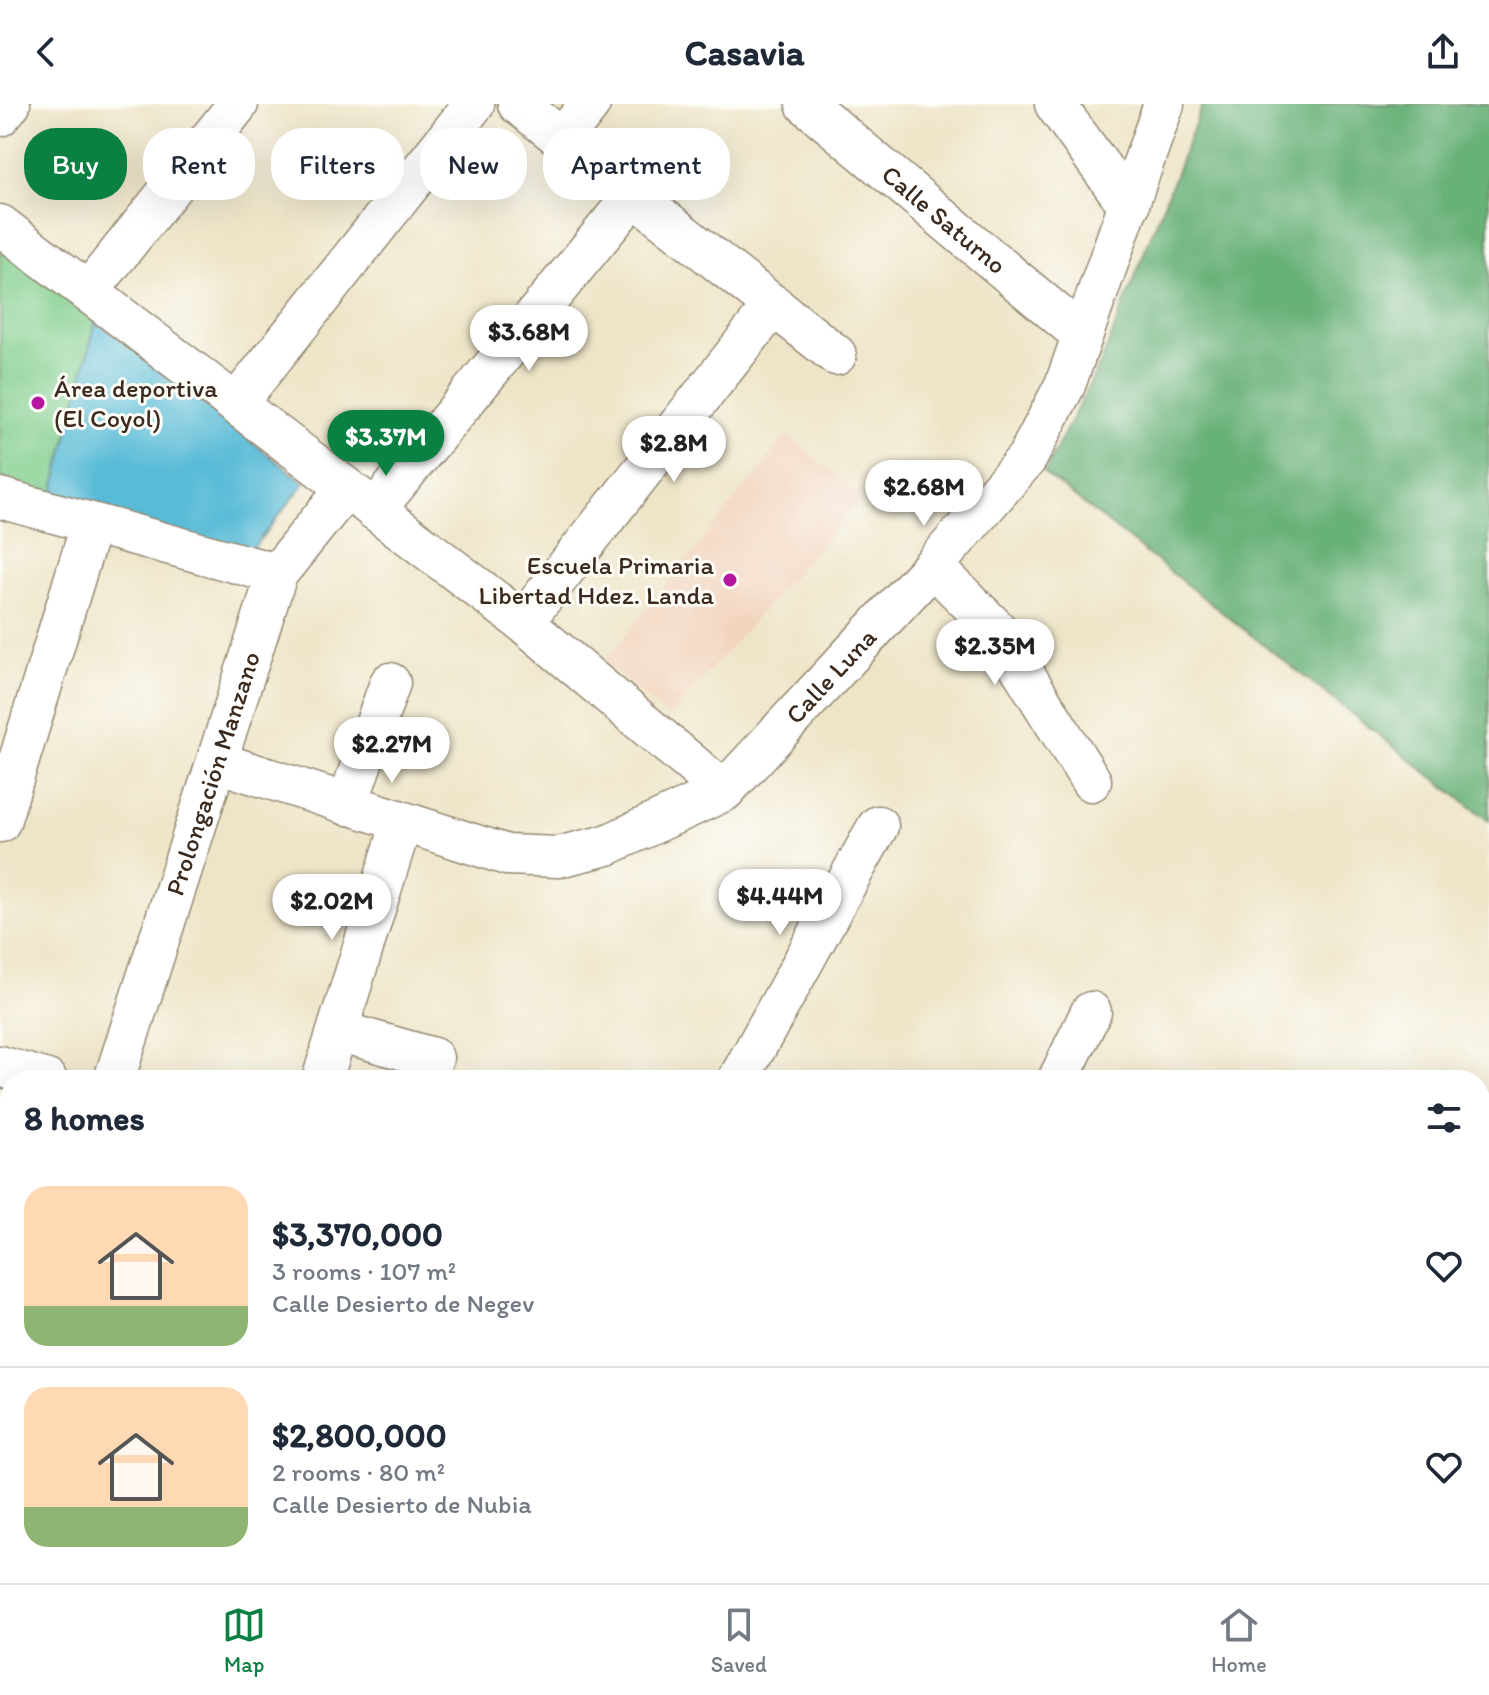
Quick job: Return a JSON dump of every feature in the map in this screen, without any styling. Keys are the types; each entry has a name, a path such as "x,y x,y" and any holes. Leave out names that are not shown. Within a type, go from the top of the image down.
{"street":[{"path":"0,116 10,104"},
{"path":"88,292 238,104"},
{"path":"236,404 474,104"},
{"path":"518,104 548,128"},
{"path":"571,128 590,104"},
{"name":"Calle Saturno","path":"806,104 1082,335"},
{"path":"1055,104 1129,206"},
{"name":"Calle Luna","path":"217,762 507,855 558,857 607,845 724,791 933,566 1027,458 1065,385 1164,104"},
{"name":"Prolongación Manzano","path":"117,1070 277,574 361,499 630,200"},
{"path":"640,200 836,355"},
{"path":"0,225 523,622 724,791"},
{"path":"523,622 774,305"},
{"path":"0,498 277,574"},
{"path":"0,822 91,525"},
{"path":"933,566 997,630 1091,781"},
{"path":"347,805 390,683"},
{"path":"325,1070 402,822"},
{"path":"744,1070 878,826"},
{"path":"1063,1070 1091,1012"},
{"path":"338,1031 433,1058"}],"shaded area":[{"name":"Escuela Primaria Libertad Hdez. Landa","path":"788,434 862,498 669,717 604,662"}],"green space":[{"path":"1203,104 1489,104 1489,821 1044,473 1102,360"},
{"name":"Área deportiva (El Coyol)","path":"0,250 96,321 51,502 0,486"}],"water":[{"path":"96,321 305,483 245,558 51,502"}],"place":[{"name":"Área deportiva (El Coyol)","path":"38,403"},
{"name":"Escuela Primaria Libertad Hdez. Landa","path":"730,580"}]}
